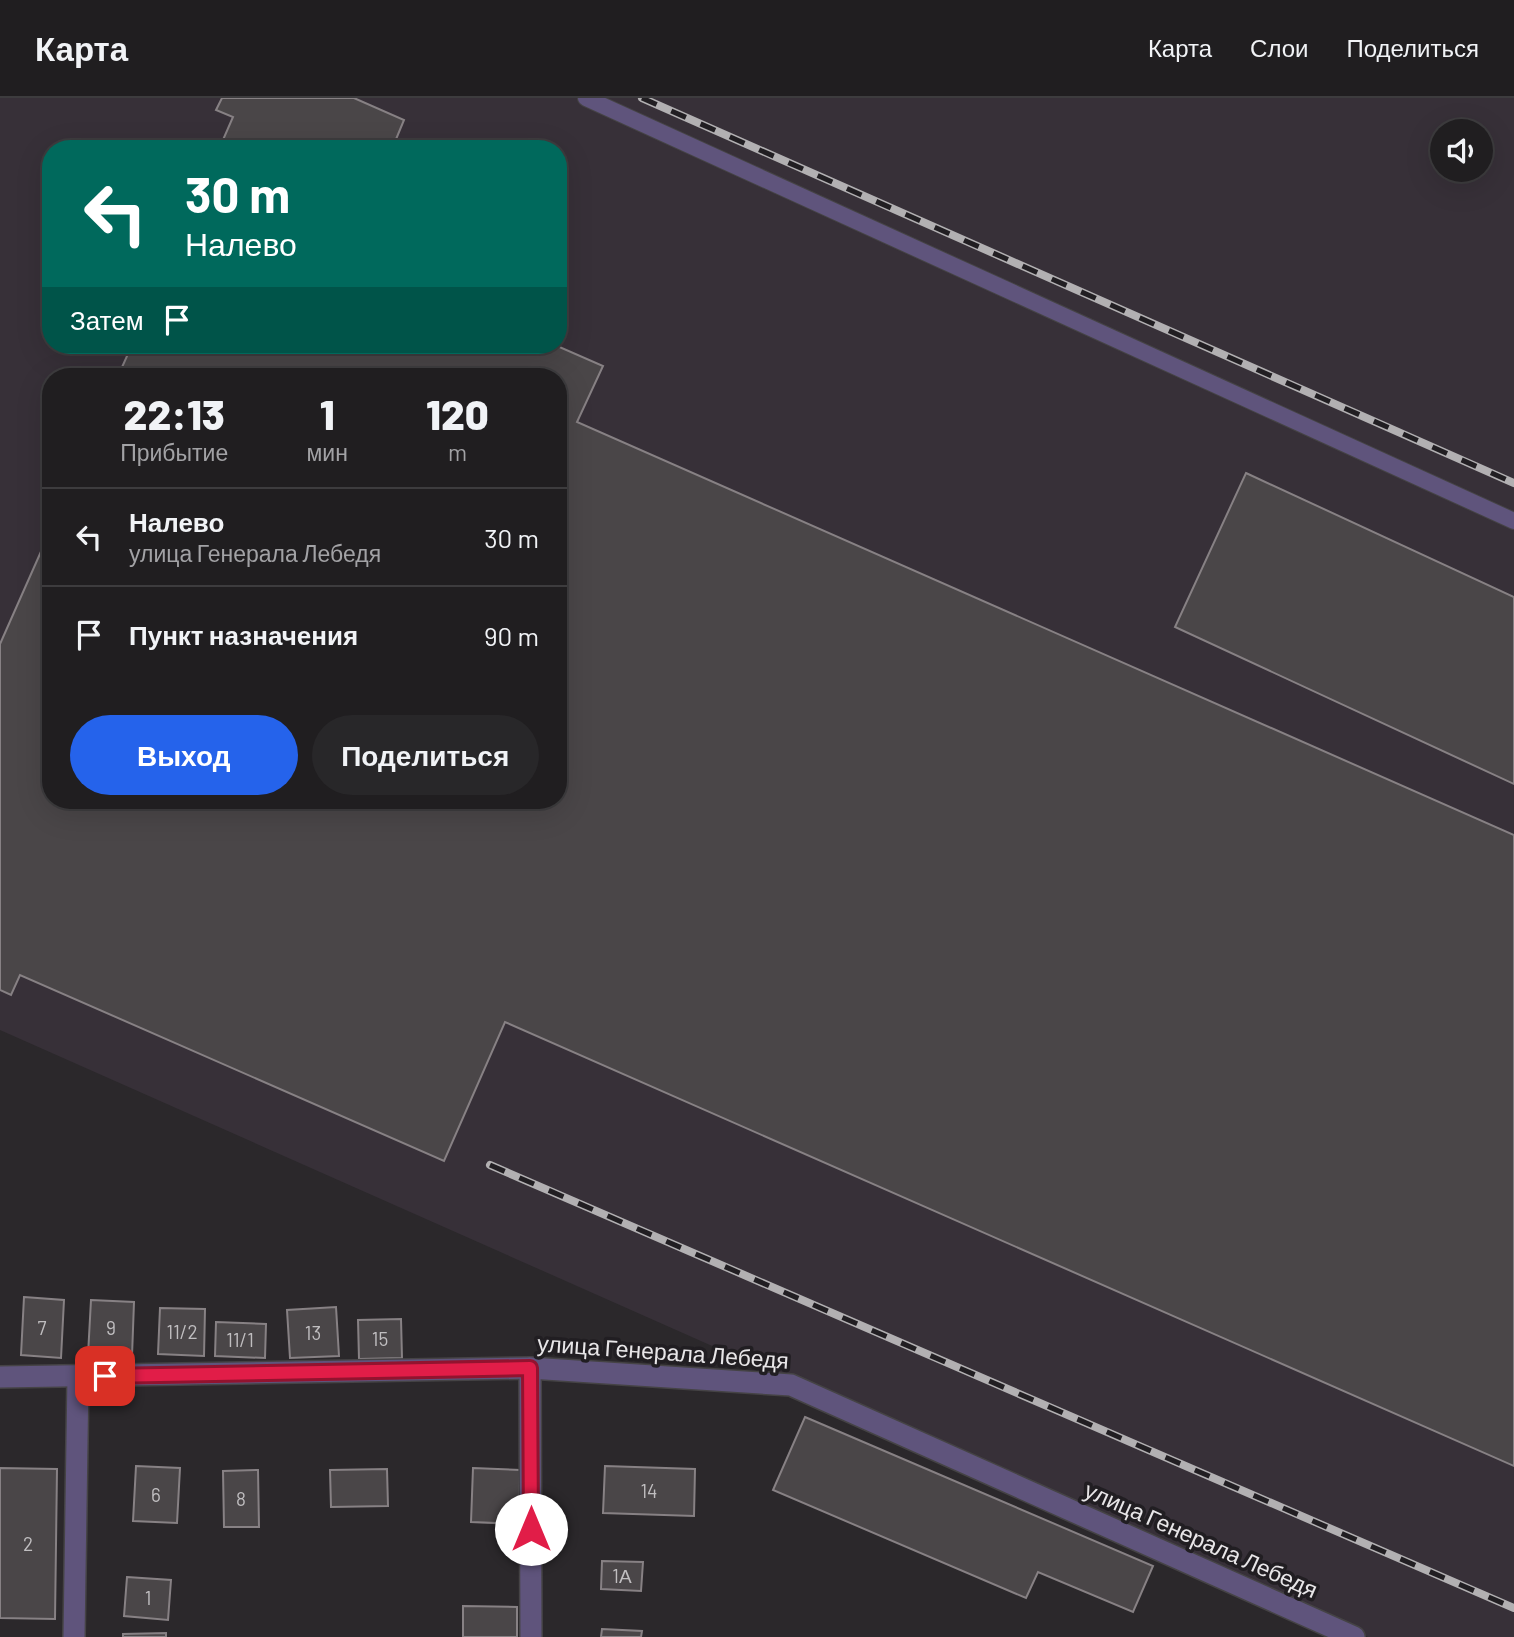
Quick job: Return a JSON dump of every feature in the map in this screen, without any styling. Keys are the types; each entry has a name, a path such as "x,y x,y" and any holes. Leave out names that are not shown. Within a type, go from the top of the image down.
{"street":[{"name":"улица Генерала Лебедя","path":"0,1377 530,1368 790,1385 1353,1637"},
{"path":"530,1368 531,1637"},
{"path":"74,1637 78,1376"}],"lane":[{"path":"586,98 1514,521"}],"shaded area":[{"path":"0,98 1514,98 1514,1637 1368,1637 0,1030"}],"building":[{"path":"222,98 354,98 404,120 396,140 223,140 233,117 216,110"},
{"path":"567,350 603,366 577,422 1514,835 1514,1466 505,1022 444,1161 20,975 11,995 0,990 0,644 42,549 42,809 567,809 567,368 122,368 128,354 567,354"},
{"path":"1246,473 1514,597 1514,784 1175,627"},
{"path":"24,1297 64,1300 61,1358 21,1355"},
{"path":"91,1300 134,1302 132,1356 88,1355"},
{"path":"336,1307 339,1356 290,1358 287,1310"},
{"path":"160,1308 205,1309 204,1356 158,1354"},
{"path":"401,1319 402,1358 359,1359 358,1320"},
{"path":"216,1322 266,1324 265,1358 215,1356"},
{"path":"805,1417 1153,1566 1133,1612 1038,1572 1026,1598 773,1490"},
{"path":"136,1466 180,1468 177,1523 133,1521"},
{"path":"605,1466 695,1469 694,1516 603,1513"},
{"path":"0,1468 57,1469 55,1619 0,1618"},
{"path":"473,1468 520,1470 519,1524 471,1522"},
{"path":"387,1469 388,1506 331,1507 330,1470"},
{"path":"258,1470 259,1527 224,1527 223,1471"},
{"path":"602,1561 643,1562 641,1591 601,1589"},
{"path":"127,1577 171,1580 168,1620 124,1616"},
{"path":"463,1606 517,1607 517,1637 463,1637"},
{"path":"602,1629 642,1631 641,1637 601,1637"},
{"path":"166,1633 166,1637 123,1637 123,1634"}],"railway":[{"path":"642,98 1514,483"},
{"path":"490,1165 1514,1608"}],"route":[{"path":"105,1376 530,1368 531,1529"}]}
